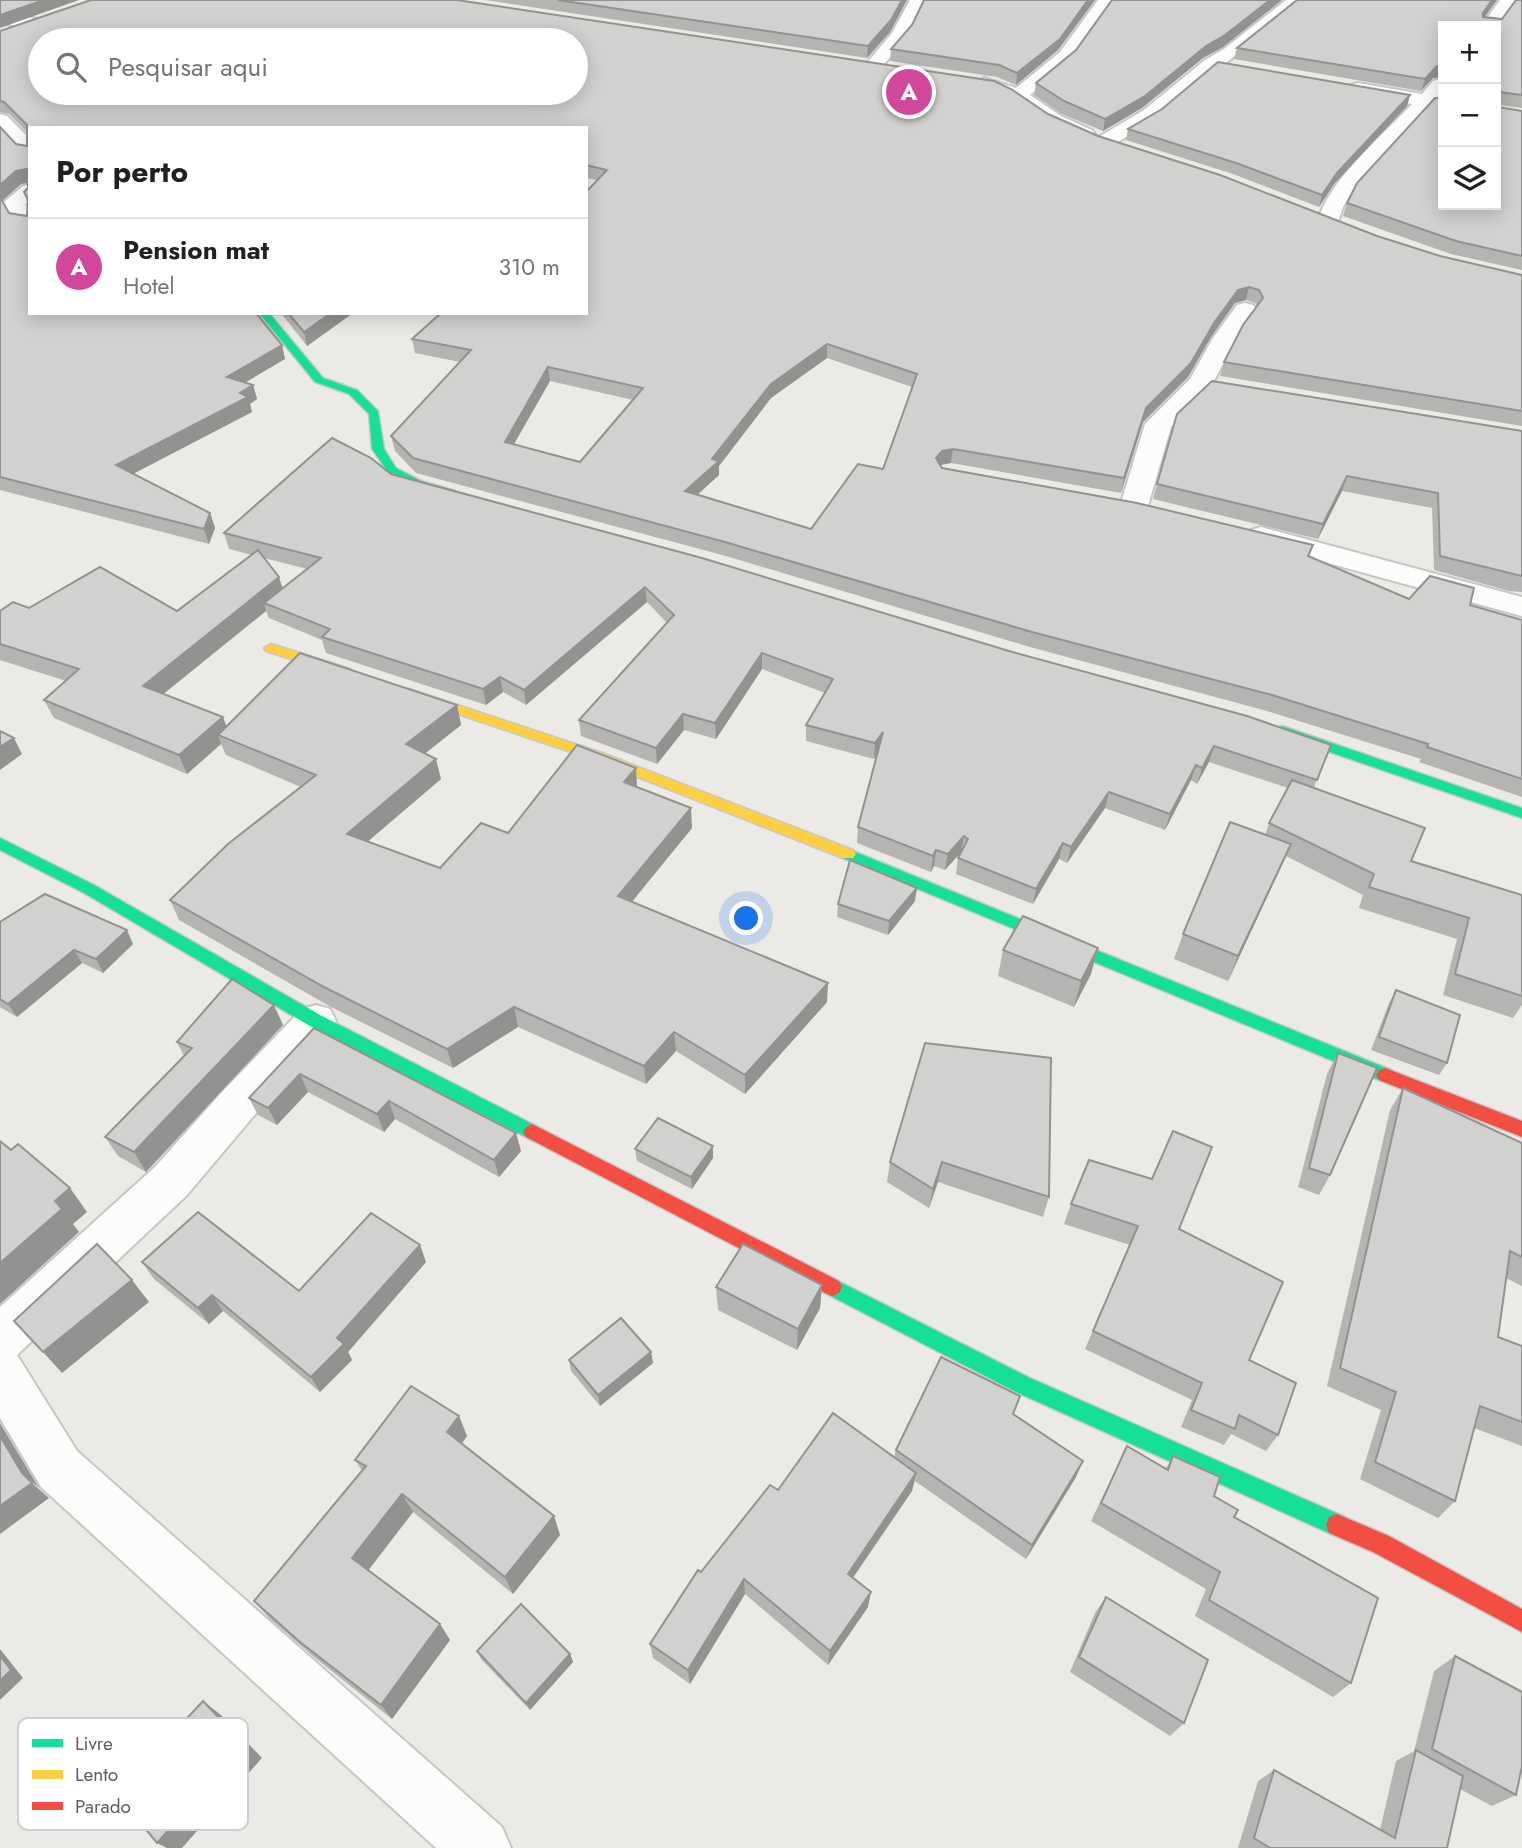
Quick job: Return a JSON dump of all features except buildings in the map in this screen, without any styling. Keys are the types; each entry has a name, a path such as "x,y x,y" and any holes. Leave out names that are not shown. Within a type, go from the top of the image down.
{"street":[{"path":"898,69 868,64 900,35 918,0"},
{"path":"1018,95 1044,77 1078,41 1089,17 1107,0"},
{"path":"1104,142 1151,114 1211,64 1230,53 1296,0"},
{"path":"1493,21 1509,0"},
{"path":"0,18 43,21 0,37"},
{"path":"1211,64 1238,69"},
{"path":"959,79 997,86 1018,95 1054,120 1125,150"},
{"path":"1328,223 1332,207 1343,190 1435,102 1442,84"},
{"path":"1345,87 1435,102"},
{"path":"0,120 28,150"},
{"path":"28,192 14,204 23,219 28,220"},
{"path":"1307,212 1350,231"},
{"path":"1133,506 1158,424 1201,383 1224,338 1245,310"},
{"path":"266,315 319,380 353,391 374,413 373,437 382,462 405,481 472,499"},
{"path":"1201,383 1227,388"},
{"path":"1234,530 1522,607"},
{"path":"271,648 361,678"},
{"path":"387,686 595,755 1045,935 1311,1047 1522,1129"},
{"path":"1267,726 1522,813"},
{"path":"0,843 89,889 316,1021 1023,1385 1381,1544 1522,1621"},
{"path":"0,1339 171,1181 236,1105 316,1021"},
{"path":"0,1372 59,1469 481,1848"}],"traffic: fast":[{"path":"266,315 319,380 353,392 374,413 378,449 392,470 417,483 451,493"},
{"path":"1282,731 1522,813"},
{"path":"0,843 89,889 316,1021 532,1132"},
{"path":"848,854 1385,1075"},
{"path":"832,1287 1023,1385 1337,1525"}],"traffic: slow":[{"path":"271,648 345,672"},
{"path":"409,693 597,756 848,854"}],"traffic: jam":[{"path":"1385,1075 1522,1129"},
{"path":"532,1132 832,1287"},
{"path":"1337,1525 1381,1544 1522,1621"}],"place":[{"name":"Pension mat","path":"909,92"}]}
